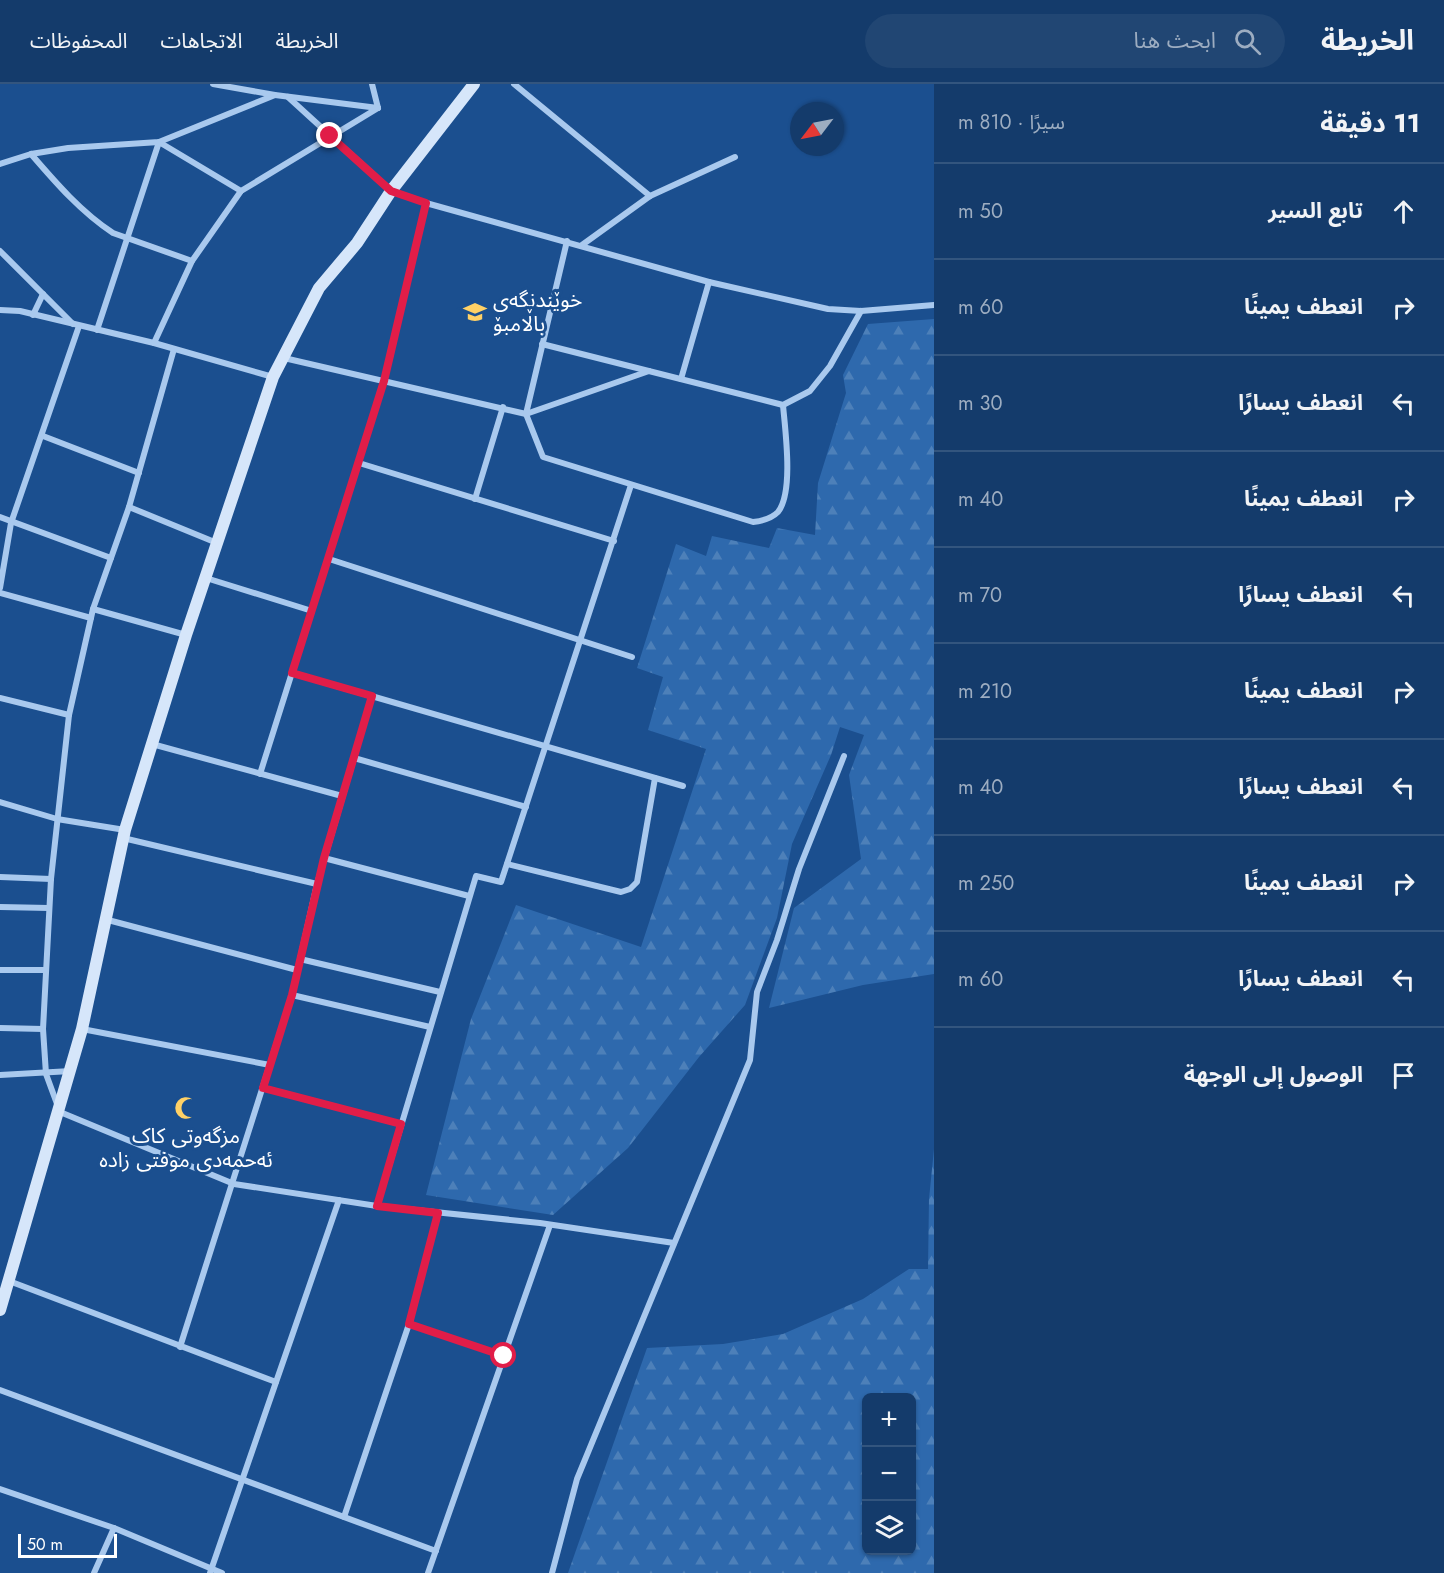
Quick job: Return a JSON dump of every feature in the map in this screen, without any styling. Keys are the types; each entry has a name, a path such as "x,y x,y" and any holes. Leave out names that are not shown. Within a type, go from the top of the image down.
{"street":[{"path":"213,84 288,97 378,108"},
{"path":"372,84 378,108"},
{"path":"0,1310 60,1112 82,1029 108,920 124,834 186,635 273,376 319,288 357,243 391,191 474,84"},
{"path":"514,84 650,196"},
{"path":"0,164 32,154 68,148 159,142 275,95"},
{"path":"288,97 391,191 426,203 710,282 828,309 861,311 934,305"},
{"path":"154,343 192,261 241,191 378,108"},
{"path":"159,142 241,191"},
{"path":"97,330 159,142"},
{"path":"32,154 81,209 113,233 192,261"},
{"path":"582,245 650,196 735,157"},
{"path":"260,774 384,381 426,203"},
{"path":"567,241 526,414 543,458 753,522 766,520 779,511 785,495 787,455 783,405"},
{"path":"0,251 76,325"},
{"path":"681,379 710,282"},
{"path":"33,315 43,294"},
{"path":"0,310 33,315 154,343 273,376"},
{"path":"542,344 783,405 810,391 830,366 861,311"},
{"path":"0,588 11,523 43,436 76,325"},
{"path":"174,349 140,472 93,609 69,715 51,879 43,1029 46,1074 60,1112 234,1184 377,1206 550,1225 674,1243"},
{"path":"283,358 526,414 649,371"},
{"path":"475,499 503,407"},
{"path":"43,436 140,472"},
{"path":"359,463 614,541"},
{"path":"377,1206 476,876 501,882 631,485"},
{"path":"129,507 218,543"},
{"path":"0,518 111,558"},
{"path":"329,559 632,657"},
{"path":"206,578 312,611"},
{"path":"0,593 91,618"},
{"path":"93,609 186,635"},
{"path":"292,673 684,786"},
{"path":"180,1347 234,1184 292,995 317,884 372,696"},
{"path":"0,698 69,715"},
{"path":"152,744 342,796"},
{"path":"552,1573 577,1479 750,1060 757,992 777,940 799,869 844,756"},
{"path":"354,758 526,807"},
{"path":"507,864 621,892 630,889 637,882 655,778"},
{"path":"0,802 57,819 317,884"},
{"path":"324,858 469,896"},
{"path":"0,878 51,879"},
{"path":"0,907 49,908"},
{"path":"108,920 297,970"},
{"path":"300,959 441,992"},
{"path":"0,970 45,970"},
{"path":"292,995 430,1028"},
{"path":"0,1028 43,1029"},
{"path":"82,1029 270,1065"},
{"path":"0,1075 71,1071"},
{"path":"263,1088 401,1124"},
{"path":"210,1571 339,1200"},
{"path":"344,1517 409,1324 438,1213"},
{"path":"428,1573 550,1225"},
{"path":"9,1281 276,1382"},
{"path":"409,1324 504,1356"},
{"path":"0,1390 436,1551"},
{"path":"0,1489 114,1528 210,1571 222,1573"},
{"path":"94,1573 114,1528"}],"green space":[{"path":"934,319 934,974 863,985 769,1008 794,908 861,859 849,775 864,735 840,727 831,755 792,844 777,918 745,1005 699,1057 628,1148 553,1215 426,1195 471,1019 516,905 641,947 706,749 648,730 663,677 637,668 676,544 706,556 712,536 769,548 777,528 815,535 818,483 846,393 843,375 868,324"},
{"path":"934,1149 934,1573 568,1573 647,1348 723,1344 783,1334 863,1299 909,1269 928,1269 929,1199"}],"place":[{"name":"خوێندنگەی باڵامبۆ","path":"475,312"},
{"name":"مزگەوتی کاک ئەحمەدی موفتی زادە","path":"186,1108"}],"route":[{"path":"330,136 391,191 426,203 384,381 292,673 372,696 317,884 292,995 263,1088 401,1124 377,1206 438,1213 409,1324 504,1356"}]}
